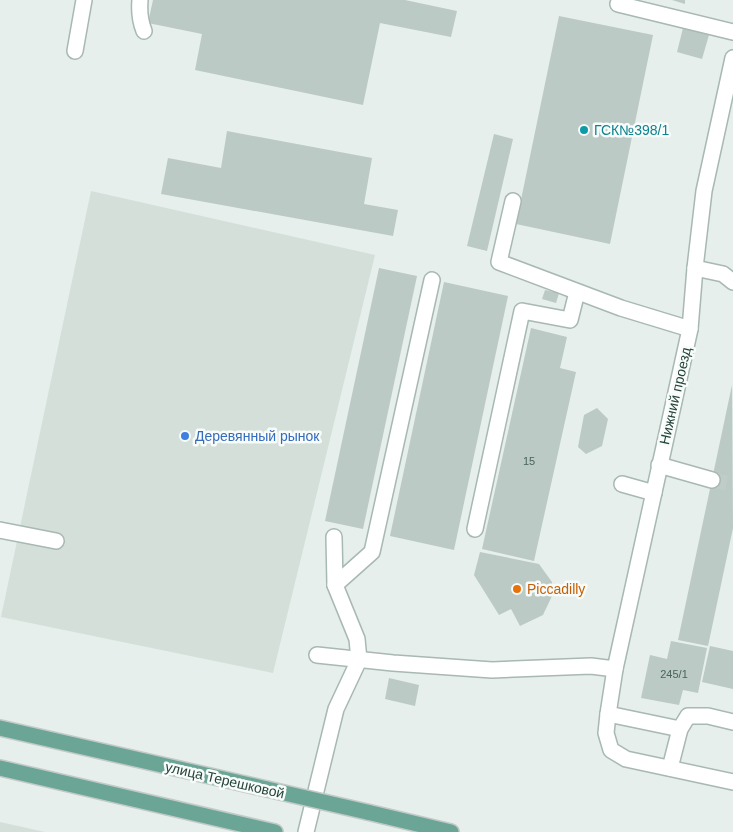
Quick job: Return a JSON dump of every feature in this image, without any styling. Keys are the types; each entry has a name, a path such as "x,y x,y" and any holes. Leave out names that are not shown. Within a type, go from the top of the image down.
{"main road":[{"name":"улица Терешковой","path":"0,728 451,832"},
{"path":"0,768 275,832"}],"street":[{"path":"75,51 84,0"},
{"path":"140,0 139,9 144,31"},
{"path":"618,4 733,32"},
{"name":"Нижний проезд","path":"670,768 626,759 611,750 606,733 615,669 690,329 704,191 733,60"},
{"path":"513,201 499,262 621,308 690,329"},
{"path":"695,268 723,274 733,282"},
{"path":"336,585 372,552 432,280"},
{"path":"475,530 522,311 570,320 577,292"},
{"path":"660,466 712,480"},
{"path":"622,484 654,493"},
{"path":"0,530 56,541"},
{"path":"306,832 336,709 359,660 358,639 336,585 334,537"},
{"path":"317,655 492,670 591,666 615,669"},
{"path":"608,714 680,729"},
{"path":"733,722 708,716 688,716 680,729 670,768 733,782"}],"shaded area":[{"name":"Деревянный рынок","path":"91,191 375,255 273,673 1,617"},
{"path":"0,822 45,832 0,832"}],"building":[{"path":"153,0 405,0 457,11 451,37 380,23 363,105 195,70 202,34 148,23"},
{"path":"672,0 685,0 685,4"},
{"name":"ГСК№398/1","path":"559,16 653,35 610,244 516,224"},
{"path":"683,28 709,35 702,59 677,52"},
{"path":"227,131 372,158 364,204 398,210 393,236 161,194 168,158 221,168"},
{"path":"494,134 513,139 487,251 467,246"},
{"path":"379,268 417,276 363,529 325,521"},
{"path":"444,282 508,296 454,550 390,536"},
{"path":"545,290 559,293 556,303 542,299"},
{"path":"531,328 567,337 560,368 576,372 534,561 482,549"},
{"path":"732,385 733,528 708,646 678,640"},
{"path":"597,408 608,419 602,446 586,454 578,447 584,415"},
{"name":"Piccadilly","path":"480,552 539,564 552,582 552,596 543,615 520,626 511,609 499,615 474,575"},
{"path":"671,641 707,648 698,693 683,690 679,705 641,698 650,655 667,659"},
{"path":"710,646 733,651 733,689 702,682"},
{"path":"389,678 419,685 415,706 385,699"}],"tunnel":[{"path":"712,480 733,484"}],"place":[{"name":"ГСК№398/1","path":"584,130"},
{"name":"Деревянный рынок","path":"185,436"},
{"name":"Piccadilly","path":"517,589"}]}
